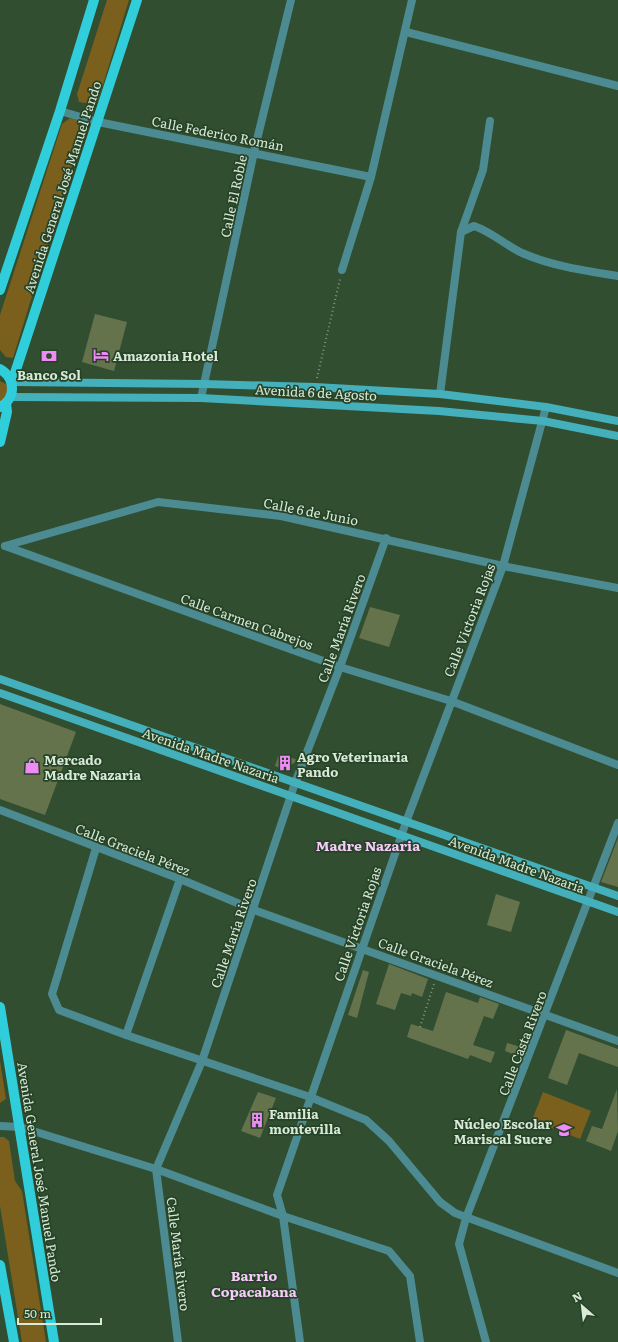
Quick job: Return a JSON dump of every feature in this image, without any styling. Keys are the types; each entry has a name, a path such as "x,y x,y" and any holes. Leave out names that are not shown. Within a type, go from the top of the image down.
{"main road":[{"name":"Avenida General José Manuel Pando","path":"0,290 60,111 94,0"},
{"name":"Avenida General José Manuel Pando","path":"6,403 137,0"},
{"path":"0,369 7,374 12,382"},
{"path":"0,442 7,412 6,403"},
{"name":"Avenida General José Manuel Pando","path":"0,1007 54,1342"},
{"path":"0,1265 14,1342"}],"street":[{"name":"Calle El Roble","path":"201,398 254,152 291,0"},
{"path":"342,270 371,177 406,32 412,0"},
{"path":"406,32 618,86"},
{"name":"Calle Federico Román","path":"60,111 98,122 254,152 371,177"},
{"path":"440,394 461,232 483,170 490,121"},
{"path":"461,232 474,226 485,230 522,253 565,267 618,276"},
{"name":"Avenida 6 de Agosto","path":"12,382 315,387 440,394 546,407 618,421"},
{"name":"Avenida 6 de Agosto","path":"6,403 201,398 439,411 542,421 618,436"},
{"name":"Calle Victoria Rojas","path":"300,1342 282,1216 277,1195 401,835 503,566 546,407"},
{"name":"Calle 6 de Junio","path":"2,545 158,502 281,516 386,538 503,566 618,588"},
{"name":"Calle María Rivero","path":"178,1342 156,1168 202,1061 254,910 295,783 340,667 386,538"},
{"name":"Calle Carmen Cabrejos","path":"2,545 340,667 451,701 618,765"},
{"name":"Avenida Madre Nazaria","path":"0,679 618,896"},
{"name":"Avenida Madre Nazaria","path":"0,693 618,912"},
{"name":"Calle Graciela Pérez","path":"0,810 180,879 254,910 618,1041"},
{"name":"Calle Casta Rivero","path":"486,1342 459,1244 466,1218 545,1016 618,822"},
{"path":"96,848 52,994 59,1010 126,1035 310,1097 366,1120 389,1140 440,1202 454,1213 618,1273"},
{"path":"126,1035 180,879"},
{"path":"0,1126 20,1127 156,1168 282,1216 389,1251 410,1276 420,1342"}],"path":[{"path":"315,387 342,270"},
{"path":"420,1027 437,976"}],"shaded area":[{"path":"107,0 129,0 98,101 92,104 79,102 77,94"},
{"path":"70,118 80,121 83,130 13,358 6,357 0,350 0,315 62,124"},
{"path":"0,381 6,384 8,388 6,397 0,403"},
{"path":"0,1061 6,1099 0,1103"},
{"path":"543,1092 591,1111 580,1139 532,1120"},
{"path":"0,1137 4,1137 9,1141 15,1181 22,1191 46,1342 22,1342 0,1206"}],"building":[{"path":"95,314 127,322 114,371 82,362"},
{"path":"370,607 400,615 389,647 359,638"},
{"name":"Mercado Madre Nazaria","path":"0,704 76,732 45,815 0,799"},
{"name":"Agro Veterinaria Pando","path":"279,754 298,760 284,770 275,766"},
{"path":"618,838 618,887 601,882"},
{"path":"496,894 520,902 511,932 487,925"},
{"path":"389,964 428,979 422,997 412,993 411,996 401,993 395,1010 376,1004"},
{"path":"363,970 369,972 357,1018 348,1015"},
{"path":"446,992 478,1003 480,997 499,1004 493,1019 484,1016 473,1045 495,1052 491,1063 470,1055 468,1059 407,1037 411,1024 433,1031"},
{"path":"566,1030 618,1049 618,1067 579,1053 567,1085 548,1078"},
{"path":"507,1043 521,1047 518,1056 505,1051"},
{"path":"617,1089 618,1131 611,1151 586,1141 592,1126 602,1129"},
{"name":"Familia montevilla","path":"258,1092 276,1098 260,1138 241,1131"}],"place":[{"name":"Amazonia Hotel","path":"101,355"},
{"name":"Banco Sol","path":"49,356"},
{"name":"Agro Veterinaria Pando","path":"285,763"},
{"name":"Mercado Madre Nazaria","path":"32,766"},
{"name":"Familia montevilla","path":"257,1120"},
{"name":"Núcleo Escolar Mariscal Sucre","path":"564,1130"}],"district":[{"name":"Madre Nazaria","path":"368,845"},
{"name":"Barrio Copacabana","path":"254,1284"}]}
